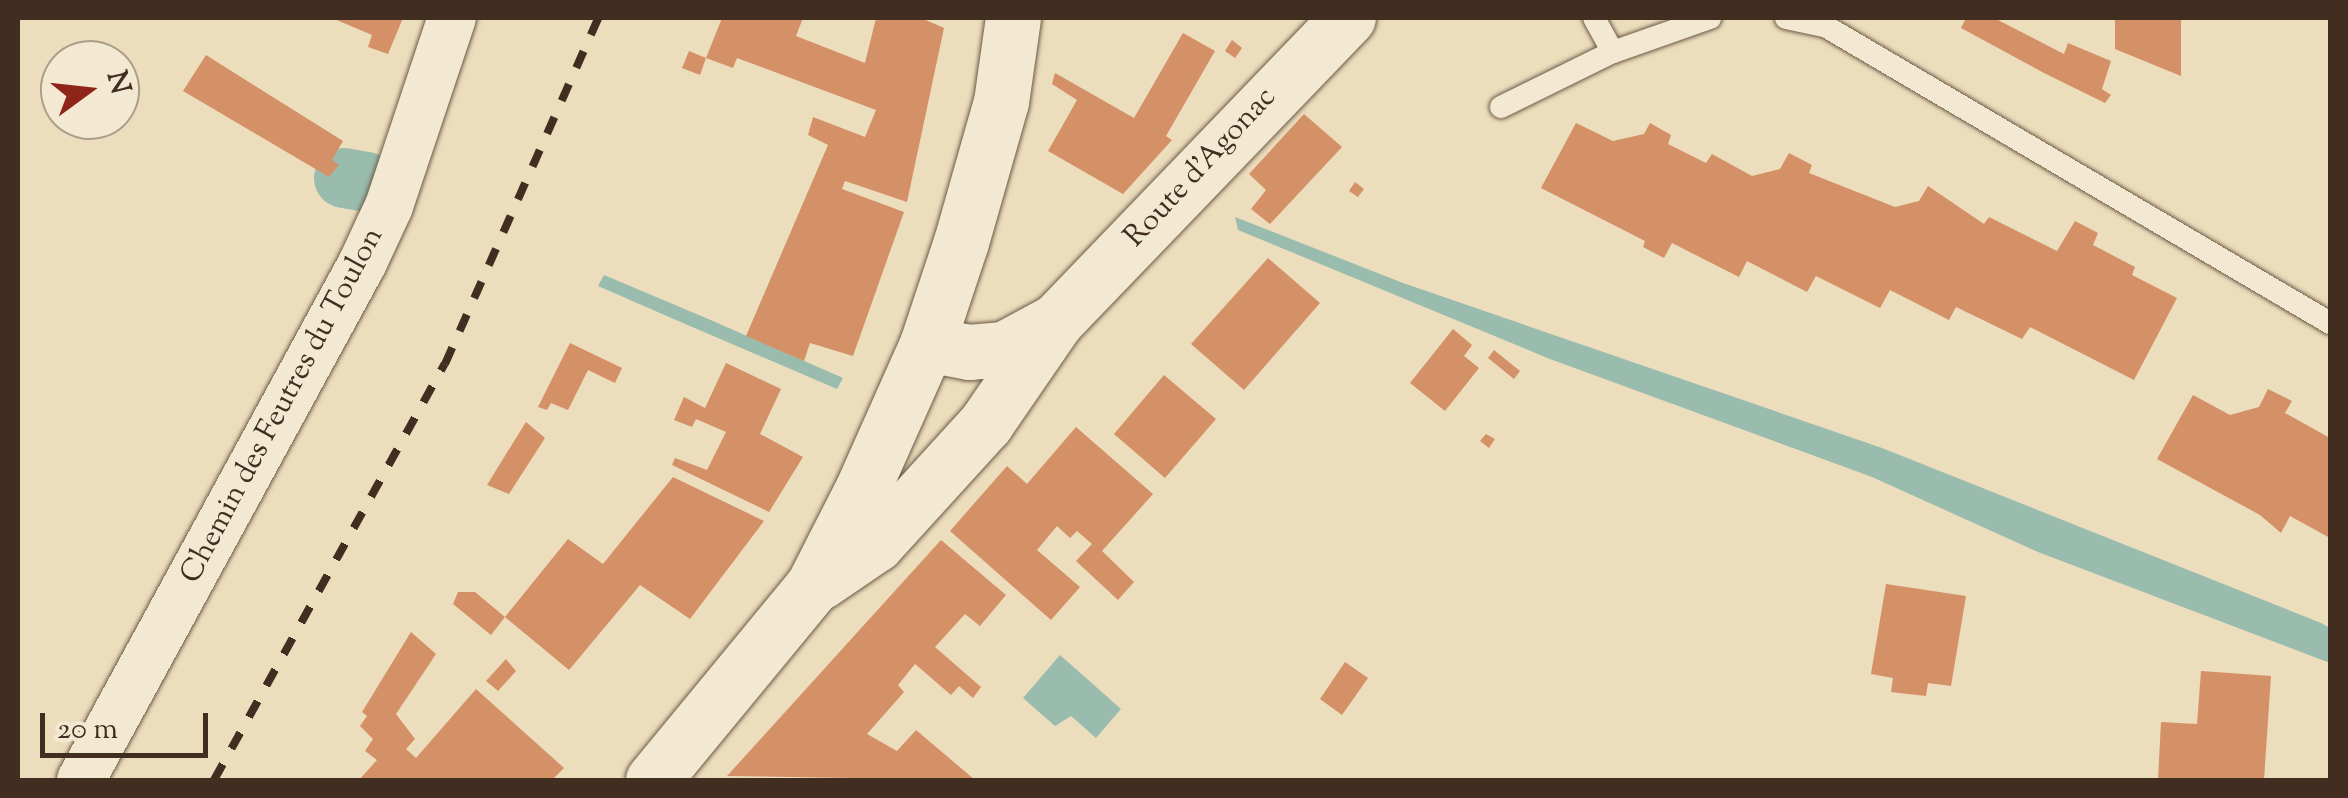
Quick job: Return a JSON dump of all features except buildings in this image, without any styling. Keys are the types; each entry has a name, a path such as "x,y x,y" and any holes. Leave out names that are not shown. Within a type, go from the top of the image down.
{"main road":[{"path":"653,780 813,586 926,344 1000,102 1013,18"},
{"name":"Route d'Agonac","path":"813,586 888,530 986,423 1056,321 1348,18"},
{"name":"Route d'Agonac","path":"926,344 969,352 1004,348 1056,321"}],"street":[{"name":"Chemin des Feutres du Toulon","path":"80,780 362,264 389,206 452,18"}],"lane":[{"path":"1594,18 1613,52"},
{"path":"1501,107 1613,52 1710,18"},
{"path":"1786,18 1824,26 2330,322"}],"shaded area":[{"path":"1235,217 1403,283 1882,448 2321,623 2330,628 2330,663 2038,552 1872,477 1550,359 1238,230"},
{"path":"604,275 843,378 837,389 676,320 598,286"},
{"path":"1060,655 1121,709 1096,738 1071,716 1055,726 1023,698"}],"waterway":[{"path":"344,178 366,182"}],"railway":[{"path":"214,780 445,364 598,18"}]}
